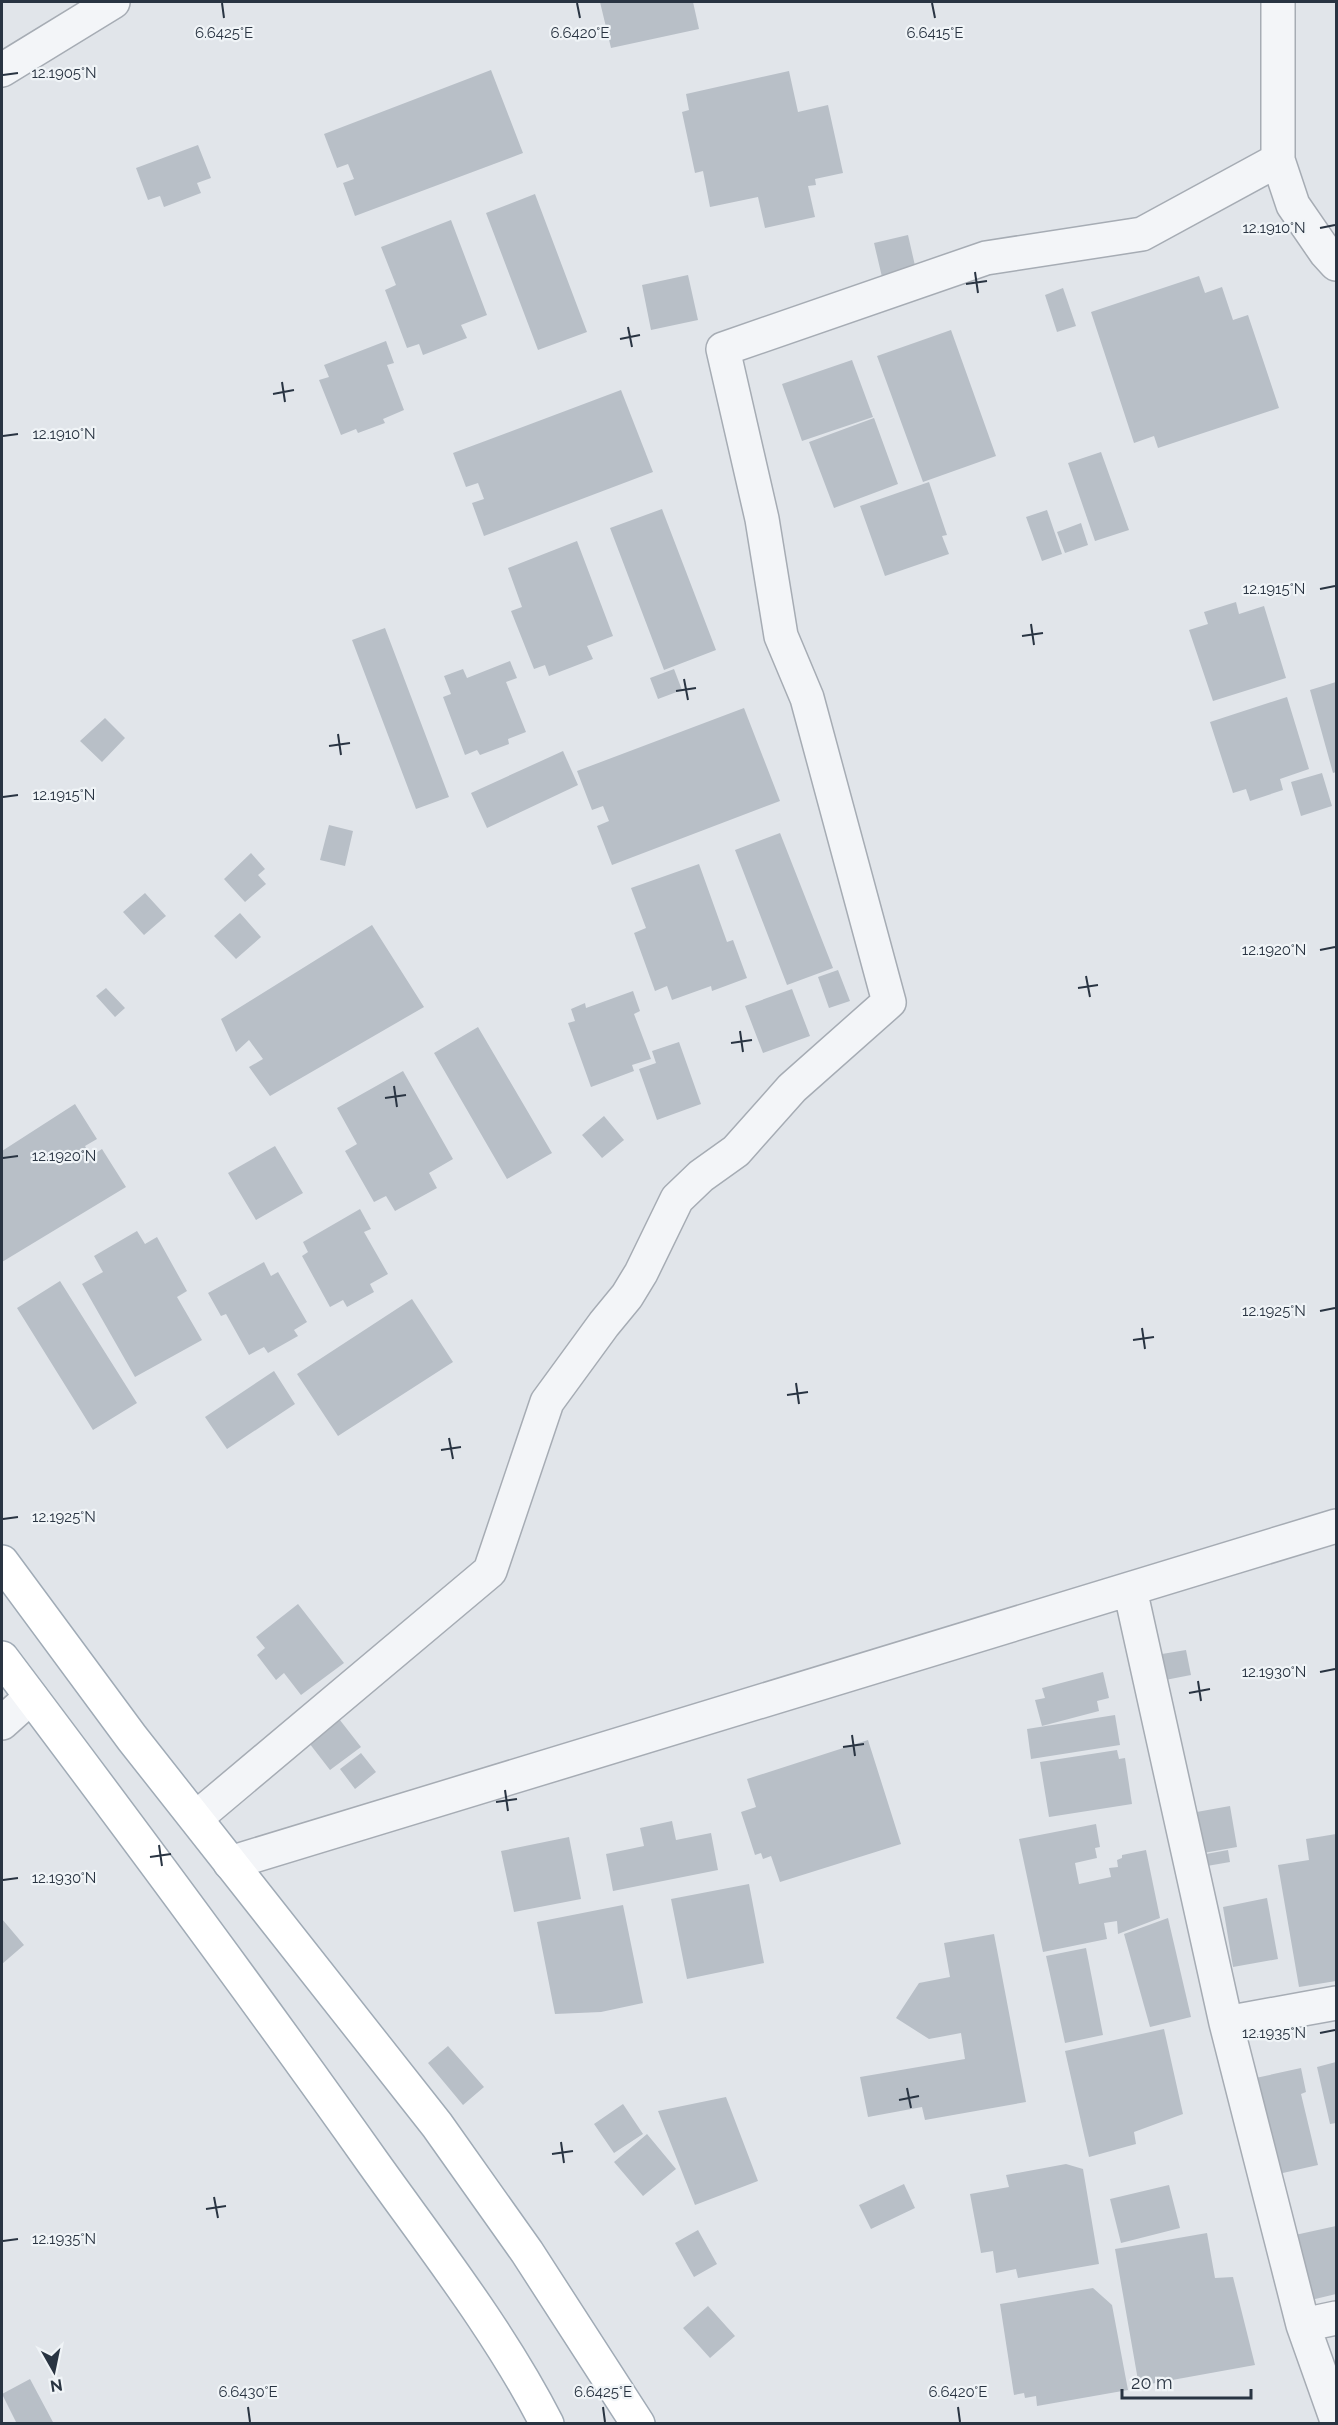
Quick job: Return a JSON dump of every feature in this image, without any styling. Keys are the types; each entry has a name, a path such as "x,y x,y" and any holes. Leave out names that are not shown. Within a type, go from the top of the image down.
{"main road":[{"path":"2,1563 132,1738 437,2125 527,2252 638,2424"},
{"path":"2,1658 295,2052 471,2301 532,2393 547,2424"}],"street":[{"path":"2,70 113,2"},
{"path":"1278,2 1278,160 1293,205 1336,264"},
{"path":"196,1818 490,1572 547,1402 627,1296 641,1273 677,1199 701,1176 736,1151 792,1088 889,1002 807,698 781,636 762,519 723,349 986,258 1142,234 1278,160"},
{"path":"230,1863 1336,1526"},
{"path":"1130,1589 1226,2023 1303,2325 1336,2418"},
{"path":"2,1723 31,1697"},
{"path":"1226,2023 1336,2003"},
{"path":"1303,2325 1336,2318"}],"building":[{"path":"600,2 693,2 699,29 611,48"},
{"path":"491,70 523,153 355,216 343,183 354,179 348,164 337,168 324,134"},
{"path":"789,71 798,112 828,105 843,173 815,179 816,185 808,186 815,217 765,228 758,197 710,207 703,171 695,173 682,112 689,110 686,94"},
{"path":"198,145 211,178 197,183 201,193 164,207 160,196 148,200 136,168"},
{"path":"535,194 587,332 538,350 486,213"},
{"path":"451,220 487,315 461,325 467,338 423,355 419,344 407,348 385,290 396,285 381,247"},
{"path":"908,235 916,270 882,277 874,243"},
{"path":"688,275 698,320 651,330 642,285"},
{"path":"1199,276 1205,293 1222,287 1233,320 1248,315 1279,408 1158,448 1154,436 1134,443 1091,312"},
{"path":"1063,288 1076,326 1057,332 1045,295"},
{"path":"951,330 996,456 923,482 877,356"},
{"path":"386,341 394,363 387,365 404,410 383,419 385,423 358,433 356,429 341,435 319,380 329,377 324,365"},
{"path":"852,360 873,417 802,441 782,384"},
{"path":"621,390 653,472 484,536 472,503 484,499 478,483 466,487 453,453"},
{"path":"874,418 898,484 834,508 809,442"},
{"path":"1101,452 1129,530 1095,541 1068,463"},
{"path":"929,482 947,535 942,536 949,554 885,576 860,506"},
{"path":"662,509 716,650 664,670 610,528"},
{"path":"1047,510 1062,554 1042,561 1026,517"},
{"path":"1081,523 1088,545 1065,553 1057,532"},
{"path":"577,541 613,636 587,646 593,659 549,676 545,665 534,669 511,611 522,607 508,568"},
{"path":"1236,602 1239,614 1264,606 1286,678 1213,701 1189,630 1208,624 1204,612"},
{"path":"385,628 449,797 416,809 352,640"},
{"path":"510,661 517,678 506,682 526,732 508,739 509,744 480,755 477,750 465,755 443,697 451,694 444,676 463,669 467,678"},
{"path":"674,669 682,690 658,699 650,678"},
{"path":"1336,682 1336,772 1333,773 1310,690"},
{"path":"1287,697 1309,769 1280,779 1283,790 1250,801 1246,789 1233,793 1210,722"},
{"path":"744,708 780,801 612,865 597,826 609,821 603,806 592,810 577,771"},
{"path":"105,718 125,738 102,762 80,741"},
{"path":"563,751 578,785 487,828 471,793"},
{"path":"1322,773 1332,806 1301,816 1291,782"},
{"path":"329,825 353,831 345,866 320,860"},
{"path":"780,833 833,968 787,985 735,850"},
{"path":"251,853 265,869 258,875 266,884 245,902 224,879"},
{"path":"699,864 727,942 733,940 747,978 712,991 711,986 672,1000 667,986 655,991 634,933 646,928 631,888"},
{"path":"145,893 166,916 144,935 123,912"},
{"path":"240,913 261,937 236,959 214,936"},
{"path":"372,925 424,1007 270,1096 249,1067 263,1059 249,1040 236,1052 221,1019"},
{"path":"838,970 850,1001 829,1008 818,977"},
{"path":"106,988 125,1008 115,1017 96,996"},
{"path":"792,989 810,1036 763,1053 745,1006"},
{"path":"633,991 640,1011 634,1014 651,1059 632,1065 634,1071 591,1087 568,1023 575,1021 571,1009 585,1003 586,1008"},
{"path":"478,1027 552,1153 507,1179 434,1053"},
{"path":"679,1042 701,1104 657,1120 639,1069 656,1063 652,1051"},
{"path":"403,1071 453,1159 429,1173 437,1188 395,1211 386,1196 374,1202 345,1151 357,1144 337,1108"},
{"path":"75,1104 97,1139 85,1146 91,1156 102,1149 126,1187 2,1262 2,1151"},
{"path":"604,1116 624,1140 602,1158 582,1135"},
{"path":"275,1146 303,1193 256,1220 228,1173"},
{"path":"360,1209 371,1229 364,1232 388,1274 370,1284 374,1292 347,1307 343,1300 330,1307 302,1256 308,1252 303,1242"},
{"path":"137,1231 145,1244 157,1237 187,1291 177,1297 202,1340 135,1377 82,1284 103,1272 94,1256"},
{"path":"264,1262 271,1276 278,1272 307,1322 294,1330 298,1336 268,1353 264,1347 249,1355 226,1314 221,1316 208,1293"},
{"path":"60,1281 137,1403 93,1430 17,1308"},
{"path":"412,1299 453,1362 338,1436 297,1374"},
{"path":"274,1371 295,1404 227,1449 205,1417"},
{"path":"298,1604 344,1663 301,1695 284,1673 276,1680 257,1655 265,1648 256,1637"},
{"path":"1186,1650 1191,1675 1160,1681 1156,1655"},
{"path":"1103,1672 1109,1698 1097,1701 1099,1711 1042,1726 1035,1700 1045,1698 1042,1688"},
{"path":"336,1715 361,1747 330,1770 306,1739"},
{"path":"1115,1715 1120,1745 1031,1759 1027,1729"},
{"path":"868,1740 901,1844 780,1882 771,1856 763,1859 761,1853 755,1855 741,1812 756,1807 747,1779"},
{"path":"1117,1750 1119,1759 1125,1758 1132,1804 1049,1817 1040,1762"},
{"path":"361,1753 376,1772 355,1789 340,1769"},
{"path":"1230,1806 1237,1847 1198,1854 1191,1813"},
{"path":"672,1821 676,1840 711,1833 718,1870 613,1891 606,1854 644,1846 640,1828"},
{"path":"1096,1824 1100,1847 1095,1848 1097,1858 1075,1863 1079,1884 1111,1877 1109,1868 1118,1867 1117,1860 1122,1858 1122,1855 1146,1850 1160,1918 1118,1934 1117,1921 1104,1923 1107,1939 1043,1952 1019,1839"},
{"path":"1336,1834 1336,1981 1299,1987 1278,1865 1309,1860 1306,1839"},
{"path":"569,1837 581,1899 514,1912 501,1851"},
{"path":"1228,1850 1230,1862 1207,1866 1206,1854"},
{"path":"749,1884 764,1963 687,1979 671,1899"},
{"path":"1267,1898 1278,1959 1233,1967 1223,1907"},
{"path":"623,1905 643,2003 601,2012 555,2014 537,1922"},
{"path":"1168,1918 1191,2017 1150,2027 1124,1934"},
{"path":"2,1919 24,1945 2,1964"},
{"path":"994,1934 1026,2102 925,2120 922,2107 868,2117 860,2077 965,2059 961,2033 929,2039 896,2018 919,1983 950,1977 944,1943"},
{"path":"1086,1948 1103,2035 1065,2043 1046,1956"},
{"path":"1164,2029 1183,2114 1134,2132 1136,2144 1089,2157 1065,2051"},
{"path":"448,2046 484,2087 463,2105 428,2063"},
{"path":"1336,2062 1336,2123 1330,2124 1317,2067"},
{"path":"1301,2068 1306,2092 1301,2094 1318,2165 1274,2175 1251,2079"},
{"path":"726,2097 758,2181 695,2205 658,2111"},
{"path":"623,2104 643,2134 614,2153 594,2124"},
{"path":"647,2134 676,2169 643,2196 614,2162"},
{"path":"1066,2164 1083,2169 1099,2264 1018,2278 1016,2269 996,2273 993,2251 981,2253 970,2194 1009,2187 1006,2175"},
{"path":"904,2184 915,2208 871,2229 859,2205"},
{"path":"1169,2185 1180,2228 1121,2243 1110,2199"},
{"path":"1336,2226 1336,2294 1311,2300 1295,2235"},
{"path":"698,2230 717,2264 694,2277 675,2243"},
{"path":"1207,2233 1215,2278 1233,2277 1255,2365 1139,2386 1115,2249"},
{"path":"1093,2288 1112,2305 1128,2390 1037,2406 1036,2396 1025,2398 1024,2393 1014,2395 1000,2304"},
{"path":"708,2306 735,2336 710,2358 683,2328"},
{"path":"30,2379 54,2424 17,2424 2,2394"}]}
